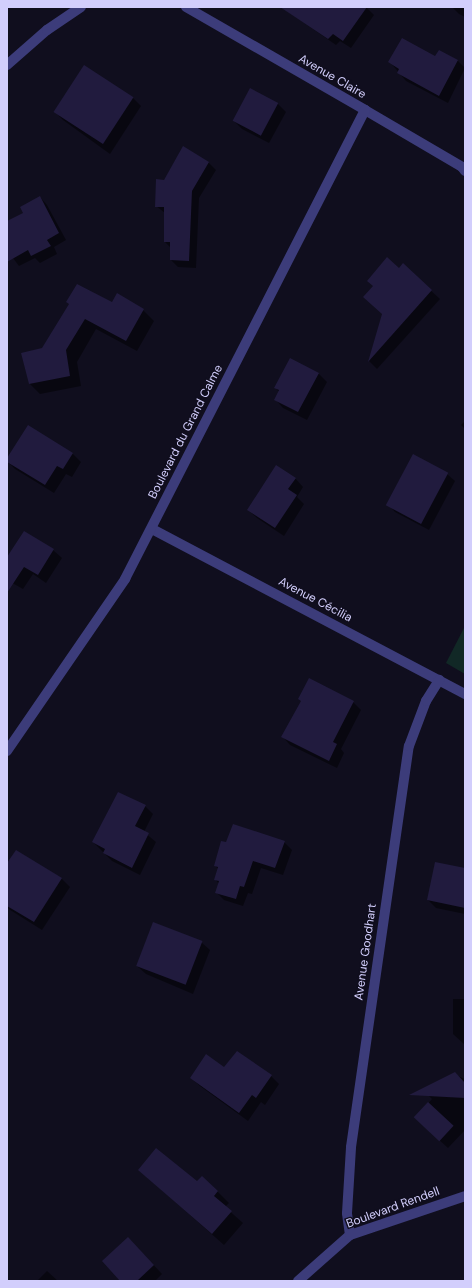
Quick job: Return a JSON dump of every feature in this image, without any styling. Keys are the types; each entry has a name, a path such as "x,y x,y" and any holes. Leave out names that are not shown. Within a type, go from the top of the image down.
{"street":[{"path":"7,65 46,30 81,7"},
{"name":"Avenue Claire","path":"186,7 462,167 465,171"},
{"name":"Boulevard du Grand Calme","path":"7,751 125,579 152,529 180,471 365,110"},
{"name":"Avenue Cécilia","path":"152,529 465,694"},
{"name":"Avenue Goodhart","path":"350,1235 347,1213 351,1147 409,746 426,701 439,680"},
{"name":"Boulevard Rendell","path":"298,1281 350,1235 465,1196"}],"green space":[{"path":"465,626 465,674 446,663"}],"building":[{"path":"280,7 367,7 343,41 333,34 328,39"},
{"path":"402,38 435,56 439,50 458,60 439,96 397,73 399,69 388,62"},
{"path":"84,65 133,97 103,144 54,112"},
{"path":"250,88 278,103 261,136 233,121"},
{"path":"183,146 209,162 192,191 189,261 170,260 170,242 164,242 164,207 155,207 156,179 164,180"},
{"path":"40,196 59,233 47,240 51,246 31,256 28,250 7,262 7,221 23,213 20,207"},
{"path":"387,257 399,268 403,263 432,290 368,362 382,314 363,297 373,286 367,281"},
{"path":"77,284 112,302 117,293 144,309 126,341 85,319 66,350 70,376 29,384 21,353 42,348 69,304 66,302"},
{"path":"290,358 319,373 298,412 274,400 279,390 274,388"},
{"path":"28,425 73,453 63,469 57,466 45,485 7,462 7,458"},
{"path":"413,454 448,473 421,524 386,505"},
{"path":"276,465 296,478 288,489 297,495 275,528 247,510"},
{"path":"24,531 54,549 38,575 24,567 7,593 7,557"},
{"path":"309,678 354,701 333,742 337,744 329,761 281,737 301,701 298,699"},
{"path":"118,792 146,805 135,826 149,833 132,868 103,853 105,849 92,842"},
{"path":"233,824 285,841 275,868 253,861 244,887 240,886 236,899 215,893 219,881 214,880 218,867 214,866 221,841 226,842"},
{"path":"16,850 62,878 34,922 7,906 7,863"},
{"path":"435,862 465,868 465,908 427,900"},
{"path":"153,922 202,941 186,985 136,966"},
{"path":"237,1051 272,1075 256,1098 252,1095 239,1113 190,1078 206,1054 224,1067"},
{"path":"455,1072 465,1083 465,1098 409,1095"},
{"path":"428,1102 454,1126 439,1141 414,1117"},
{"path":"156,1148 197,1181 202,1176 218,1191 214,1196 232,1211 212,1234 138,1170"},
{"path":"128,1237 154,1265 137,1281 120,1281 102,1261"}]}
